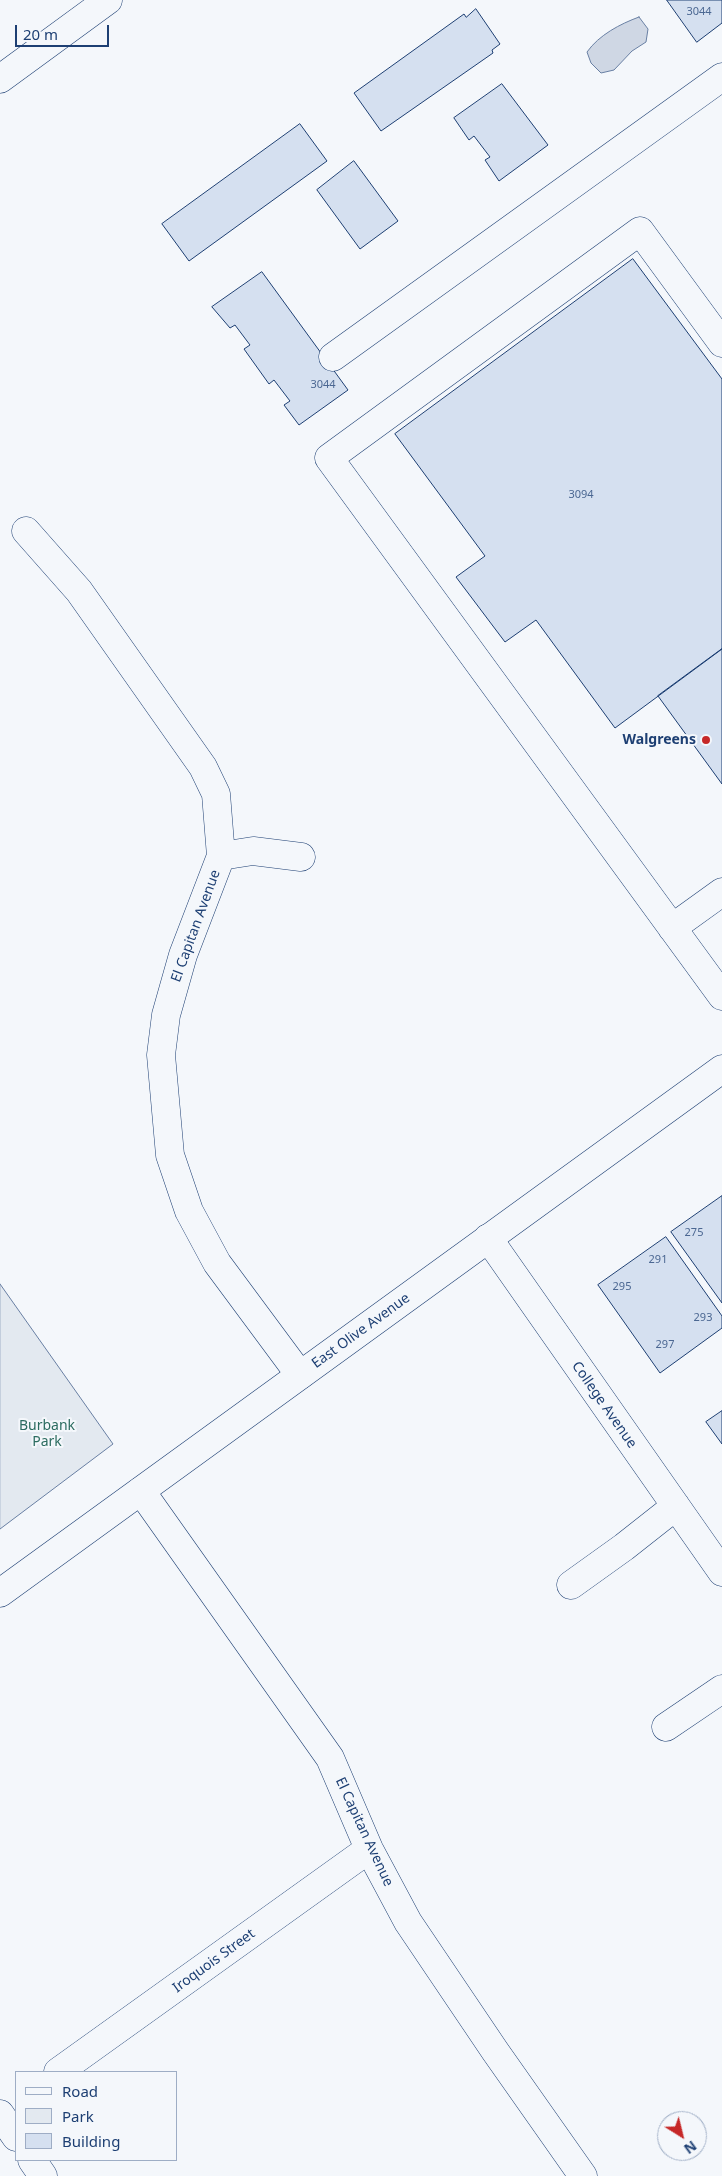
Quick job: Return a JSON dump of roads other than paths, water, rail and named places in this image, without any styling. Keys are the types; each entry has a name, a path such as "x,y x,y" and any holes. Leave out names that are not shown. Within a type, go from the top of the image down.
{"street":[{"path":"0,79 108,0"},
{"path":"333,357 722,77"},
{"path":"722,343 640,231 329,458 722,996"},
{"name":"El Capitan Avenue","path":"26,530 80,591 203,767 216,794 222,856 183,955 166,1014 161,1055 170,1155 189,1211 217,1263 300,1375"},
{"path":"222,856 253,851 300,857"},
{"path":"672,928 722,892"},
{"name":"East Olive Avenue","path":"0,1593 722,1069"},
{"name":"College Avenue","path":"488,1238 722,1572"},
{"name":"El Capitan Avenue","path":"141,1490 330,1758 370,1849 408,1922 494,2051 583,2176"},
{"path":"571,1585 676,1506"},
{"path":"666,1727 722,1689"},
{"name":"Iroquois Street","path":"59,2071 370,1849"},
{"path":"15,2103 0,2114 15,2136"},
{"path":"33,2161 43,2176"}],"place":[{"name":"Walgreens","path":"706,740"}],"park label":[{"name":"Burbank Park","path":"47,1434"}]}
